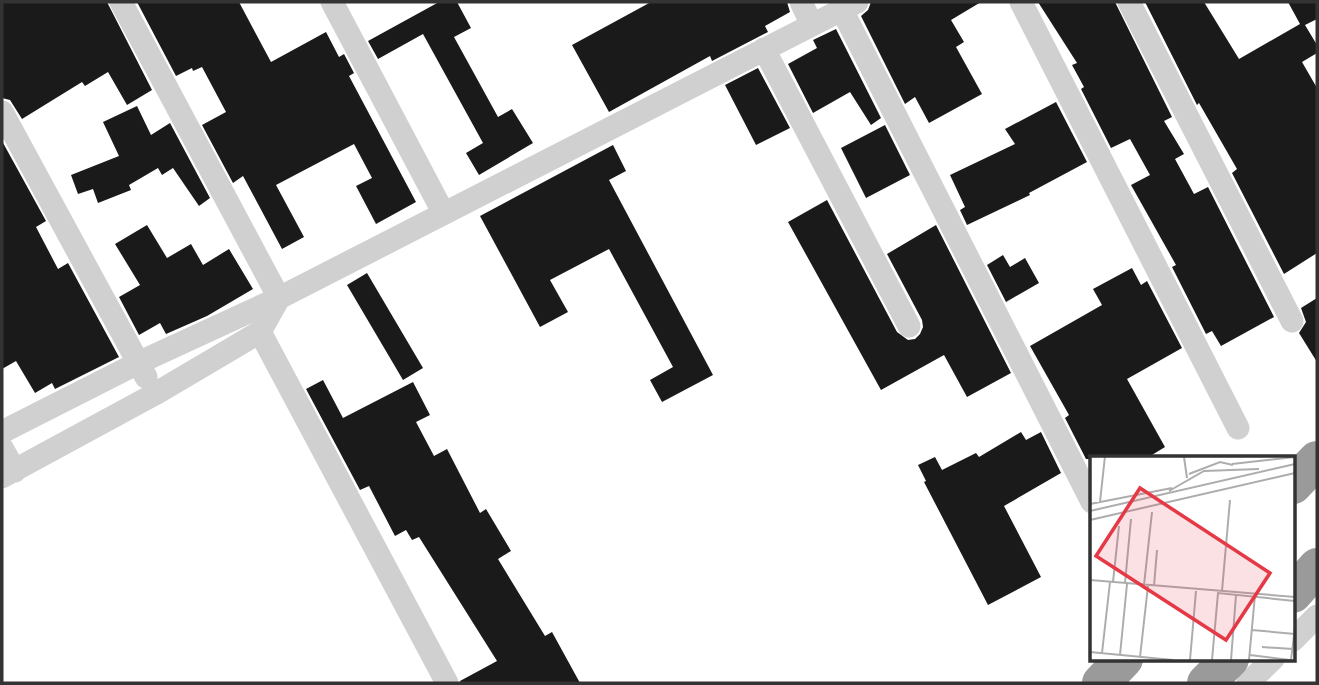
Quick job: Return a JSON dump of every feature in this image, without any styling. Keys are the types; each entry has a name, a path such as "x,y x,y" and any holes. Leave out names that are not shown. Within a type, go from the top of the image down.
{"highway":[{"path":"1294,484 1317,460"},
{"path":"1294,593 1317,567"},
{"path":"1101,683 1123,660"},
{"path":"1206,683 1229,660"}],"street":[{"path":"121,2 279,298"},
{"path":"332,2 443,212"},
{"path":"801,2 812,25"},
{"path":"1021,2 1238,428"},
{"path":"1129,2 1292,321"},
{"path":"2,432 138,363 279,298 849,6 1090,500"},
{"path":"764,49 909,326"},
{"path":"2,112 155,394"},
{"path":"2,448 8,474 155,394 260,332 279,298"},
{"path":"260,332 447,683"},
{"path":"1294,639 1317,616"},
{"path":"1248,683 1272,660"}],"building":[{"path":"2,2 107,2 152,90 127,105 108,72 85,86 82,82 22,119 10,100 2,98"},
{"path":"137,2 239,2 271,62 326,32 339,57 344,54 354,73 349,76 416,202 376,224 356,186 372,178 354,144 276,185 304,237 282,249 243,176 233,183 202,125 226,112 202,67 193,71 192,68 176,76"},
{"path":"439,2 457,2 471,28 454,37 498,117 512,109 533,143 479,175 466,153 483,143 423,34 378,59 368,41"},
{"path":"651,2 787,2 790,12 765,26 768,32 712,61 710,56 609,112 572,45"},
{"path":"871,2 981,2 951,20 964,42 956,47 982,94 929,123 915,97 905,104 861,16 868,10"},
{"path":"1038,2 1115,2 1172,117 1164,121 1184,154 1175,159 1194,194 1208,187 1274,317 1221,346 1212,331 1206,334 1172,267 1176,265 1131,185 1150,175 1130,139 1111,148 1081,89 1084,87 1072,65 1077,63"},
{"path":"1145,2 1204,2 1239,59 1300,24 1288,2 1317,2 1317,19 1305,25 1317,45 1317,53 1302,62 1317,88 1317,253 1284,274 1232,173 1237,169 1199,103 1197,105"},
{"path":"836,29 881,118 871,125 850,92 813,113 788,64 817,48 813,40"},
{"path":"758,68 790,128 756,145 725,85"},
{"path":"1056,102 1087,162 1029,193 1030,195 967,225 960,210 965,207 950,175 1015,144 1005,129"},
{"path":"137,106 151,135 170,123 210,198 199,206 173,168 162,175 158,168 129,185 131,190 98,203 93,189 78,194 71,175 119,156 103,122"},
{"path":"885,125 910,175 866,198 841,148"},
{"path":"2,141 46,221 36,227 58,269 68,263 119,357 55,389 52,383 35,393 16,361 2,369"},
{"path":"613,145 626,171 609,180 713,375 662,402 650,380 673,367 609,249 550,280 568,312 540,327 480,216"},
{"path":"827,200 897,332 908,340 915,339 920,334 922,320 887,254 936,225 1011,373 967,397 944,355 881,390 788,222"},
{"path":"147,225 167,258 191,244 203,265 229,249 253,289 207,316 166,334 160,323 139,335 119,297 140,285 115,244"},
{"path":"1003,255 1010,267 1025,258 1039,283 1006,302 987,265"},
{"path":"1132,268 1141,285 1147,281 1182,348 1127,379 1165,447 1150,456 1090,456 1090,459 1086,459 1065,418 1069,415 1030,346 1102,305 1093,289"},
{"path":"367,273 423,368 403,380 347,285"},
{"path":"1317,298 1317,362 1299,333 1306,322 1301,308"},
{"path":"323,380 343,418 413,382 430,415 416,422 434,456 447,449 480,513 486,509 511,551 498,559 545,636 552,632 580,683 461,683 460,681 497,661 419,537 412,540 406,530 395,536 369,486 360,490 306,389"},
{"path":"1021,432 1026,440 1041,432 1061,473 1004,506 1041,577 988,605 924,482 926,481 918,465 935,457 942,470 976,453 979,457"}]}
